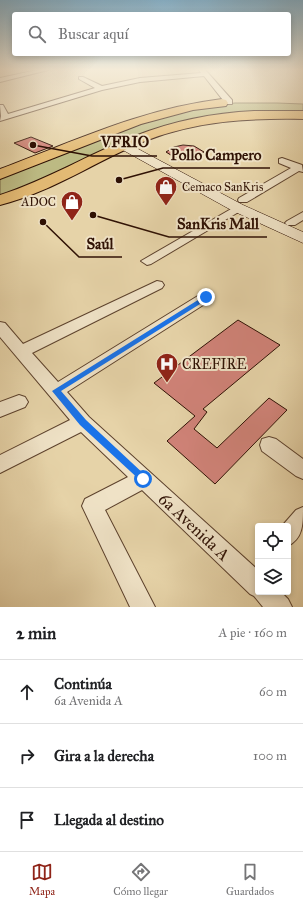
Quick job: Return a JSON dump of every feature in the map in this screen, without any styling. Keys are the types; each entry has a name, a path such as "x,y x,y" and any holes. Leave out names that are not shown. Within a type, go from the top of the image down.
{"main road":[{"path":"0,174 140,118 231,99"},
{"path":"283,102 303,103"},
{"path":"0,200 38,187 130,144 173,127 211,118 252,114 303,115"}],"street":[{"path":"0,106 3,118 67,98"},
{"path":"130,144 186,176 303,238"},
{"path":"282,161 301,168"},
{"path":"147,261 301,168"},
{"path":"241,204 297,226 303,215"},
{"path":"22,351 157,284"},
{"path":"56,391 206,297"},
{"name":"6a Avenida A","path":"0,327 83,422 143,479 255,579"},
{"path":"0,410 19,402"},
{"path":"0,464 83,422"},
{"path":"269,445 303,470"},
{"path":"143,479 92,506 143,607"},
{"path":"291,531 303,517"},
{"name":"6a Avenida A","path":"269,595 280,607"}],"shaded area":[{"path":"235,103 303,104 303,114 194,120 0,198 0,177 123,127 201,107"}],"building":[{"path":"31,137 53,146 35,153 14,143"},
{"path":"183,145 194,146 204,152 194,158 184,159 174,157 166,152 174,147"},
{"path":"238,320 280,345 203,409 207,412 194,429 217,448 269,398 287,410 215,484 167,441 195,416 154,383"}],"place":[{"name":"VFRIO","path":"33,145"},
{"name":"Pollo Campero","path":"119,180"},
{"name":"Cemaco SanKris","path":"166,206"},
{"name":"SanKris Mall","path":"93,215"},
{"name":"Saúl","path":"43,222"},
{"name":"ADOC","path":"72,222"},
{"name":"CREFIRE","path":"167,384"}],"route":[{"path":"143,479 83,422 56,391 206,297"}]}
